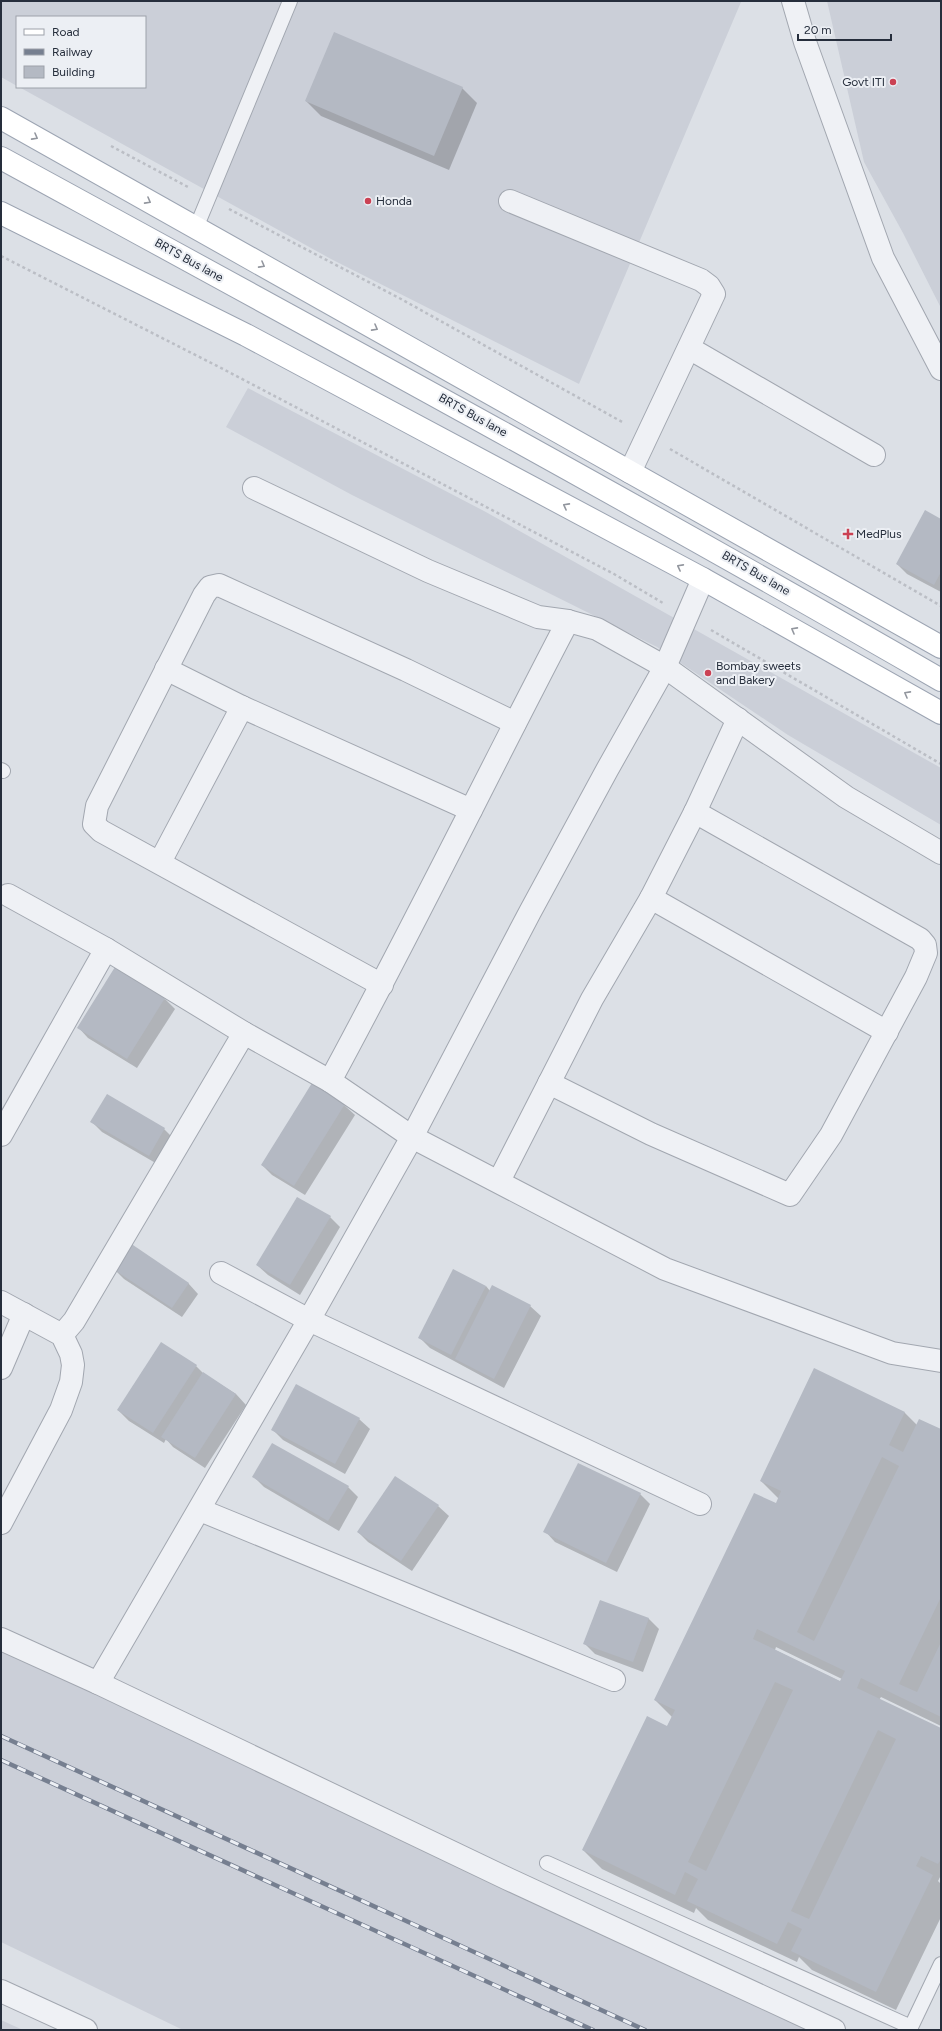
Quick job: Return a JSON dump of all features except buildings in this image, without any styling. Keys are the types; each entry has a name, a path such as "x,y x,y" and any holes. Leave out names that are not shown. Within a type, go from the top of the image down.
{"main road":[{"path":"1,118 941,647"},
{"name":"BRTS Bus lane","path":"1,158 451,403 740,564 941,680"},
{"path":"1,213 246,335 703,579 941,713"}],"street":[{"path":"793,1 805,42 883,258 941,369"},
{"path":"510,201 709,286 714,294 630,472"},
{"path":"689,348 874,455"},
{"path":"254,488 442,577 538,617 568,621 597,629 665,667 846,797 941,853"},
{"path":"98,1683 200,1510 412,1137 549,878 665,667 703,579"},
{"path":"382,985 101,831 94,824 96,806 204,596 210,587 219,585 406,670 515,723"},
{"path":"330,1081 382,985 422,904 568,621"},
{"path":"166,669 242,707 471,810"},
{"path":"160,862 242,707"},
{"path":"499,1181 607,973 651,898 695,812 738,719"},
{"path":"549,1083 651,1134 790,1195 831,1135 887,1032 916,977 926,953 925,944 920,939 695,812"},
{"path":"8,895 106,949 244,1033 330,1081 412,1137 499,1181 665,1269 892,1354 941,1361"},
{"path":"651,898 887,1032"},
{"path":"1,1135 106,949"},
{"path":"62,1335 74,1321 244,1033"},
{"path":"221,1273 309,1320 700,1504"},
{"path":"1,1302 62,1335 71,1354 73,1365 71,1382 61,1410 1,1523"},
{"path":"1,1368 24,1314"},
{"path":"200,1510 614,1680"},
{"path":"1,1639 98,1683 508,1878 834,2030"},
{"path":"1,1991 86,2030"}],"lane":[{"path":"196,228 290,1"},
{"path":"547,1863 911,2027 941,1964"}],"path":[{"path":"110,146 401,299 647,436 941,606"},
{"path":"1,256 223,369 600,566 941,764"}],"shaded area":[{"path":"1,1 741,1 579,384 331,259 21,88 146,88 146,16 16,16 16,85 1,77"},
{"name":"Govt ITI","path":"827,1 941,1 941,308 903,233 864,162"},
{"path":"248,388 484,511 941,768 941,825 788,735 657,647 352,495 226,427"},
{"path":"1,1651 832,2030 183,2030 1,1942"},
{"path":"1,2020 23,2030 1,2030"}],"railway":[{"path":"1,1736 645,2030"},
{"path":"1,1760 593,2030"}],"place":[{"name":"Govt ITI","path":"893,82"},
{"name":"Honda","path":"368,201"},
{"name":"MedPlus","path":"848,534"},
{"name":"Bombay sweets and Bakery","path":"708,673"}]}
